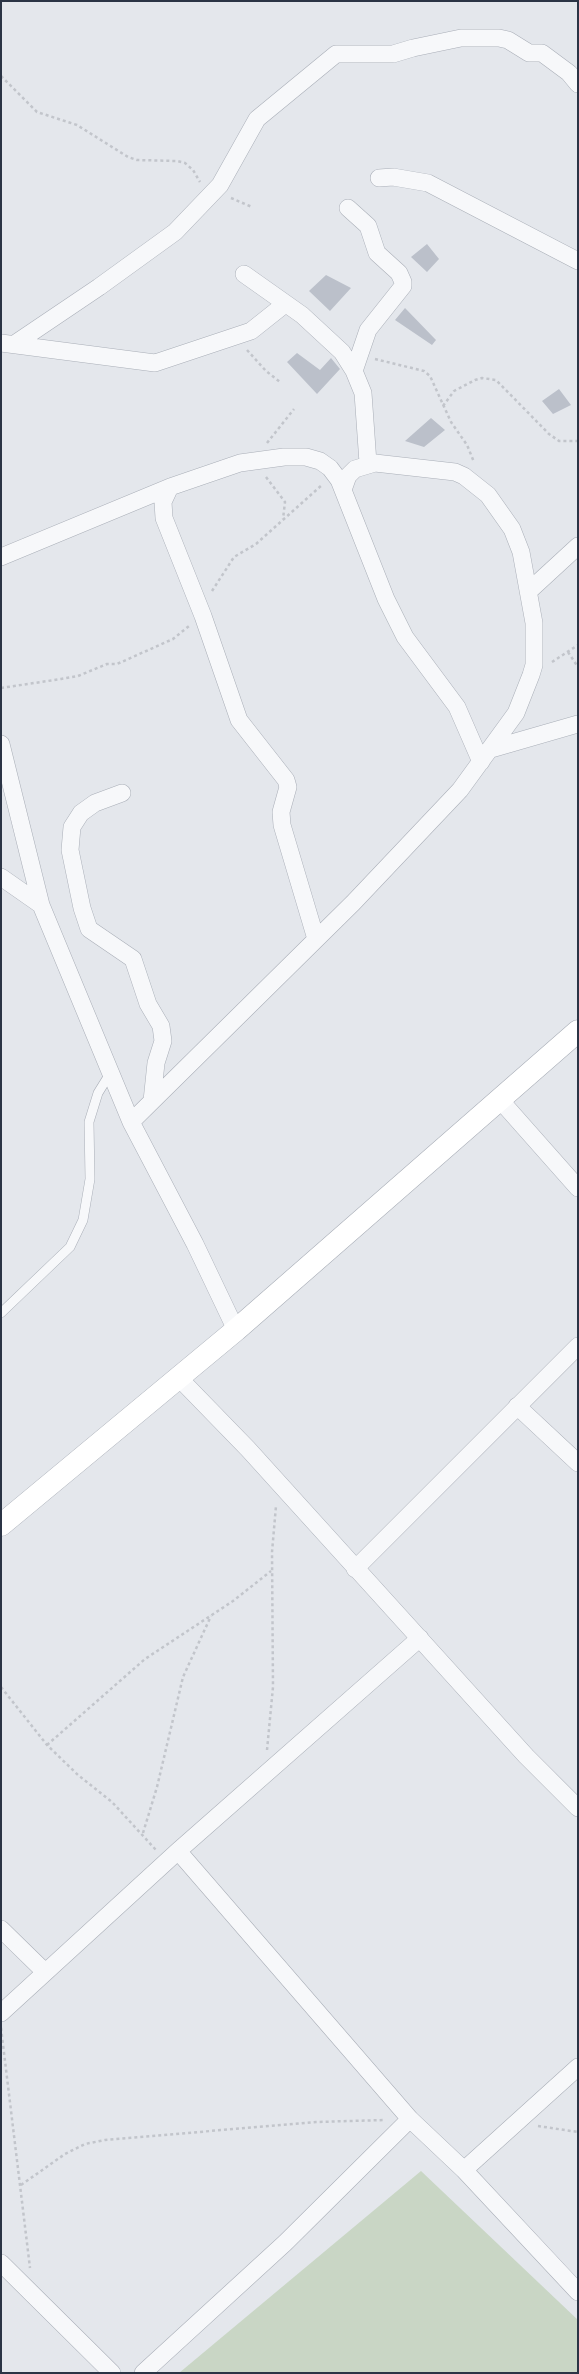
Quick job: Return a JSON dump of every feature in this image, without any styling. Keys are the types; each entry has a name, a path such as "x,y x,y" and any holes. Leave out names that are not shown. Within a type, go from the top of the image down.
{"street":[{"path":"8,343 99,287 175,232 215,191 257,119 338,53 393,54 412,48 461,38 499,38 508,40 529,53 542,53 569,72 578,84"},
{"path":"379,178 393,177 428,183 578,261"},
{"path":"348,208 368,226 377,253 399,273 403,282 403,286 368,330 354,371"},
{"path":"244,274 302,315 342,352 354,371 363,393 368,463"},
{"path":"8,343 155,363 255,328 285,304"},
{"path":"1,557 170,487 240,463 306,457 330,468 341,485 386,599 405,637 457,707 481,762"},
{"path":"132,1122 316,939 460,790 516,713 531,675 534,665 534,623 521,552 512,529 488,495 471,480 455,472 368,463 355,469 341,485"},
{"path":"170,487 164,502 164,518 203,616 239,720 286,780 288,788 281,812 282,825 316,939"},
{"path":"529,591 578,546"},
{"path":"491,749 578,724"},
{"path":"1,744 41,905 132,1122 195,1244 236,1330"},
{"path":"122,793 95,803 81,812 72,827 70,850 82,908 89,929 133,959 148,1004 161,1026 163,1041 156,1063 152,1101"},
{"path":"1,877 41,905"},
{"path":"1,1525 236,1330 501,1101 578,1031"},
{"path":"501,1101 578,1188"},
{"path":"355,1569 578,1346"},
{"path":"179,1378 420,1638 526,1756 578,1808"},
{"path":"517,1406 578,1463"},
{"path":"1,2013 172,1856 420,1638"},
{"path":"172,1856 406,2123 464,2170 578,2292"},
{"path":"1,1929 45,1972"},
{"path":"464,2170 516,2125 578,2067"},
{"path":"143,2373 285,2243 406,2123"},
{"path":"1,2264 112,2373"}],"lane":[{"path":"1,1313 70,1247 83,1220 90,1179 89,1122 98,1093 111,1072"}],"path":[{"path":"1,76 37,112 77,125 128,157 137,160 177,161 185,163 193,170 200,182 215,191 252,207"},
{"path":"235,336 266,371 280,382"},
{"path":"360,354 424,371 433,381 443,406 451,422 467,445 476,467"},
{"path":"443,406 454,391 474,380 482,378 496,380 549,434 559,441 578,441"},
{"path":"283,519 285,502 265,476 263,460 267,442 294,409"},
{"path":"1,688 78,676 106,664 117,664 173,639 203,616 214,587 234,557 256,544 316,489 341,485"},
{"path":"531,675 578,645"},
{"path":"568,652 578,667"},
{"path":"264,1774 273,1686 272,1571 278,1484"},
{"path":"47,1744 145,1659 211,1615 272,1571"},
{"path":"143,1833 157,1787 183,1677 211,1615"},
{"path":"1,1687 47,1744 78,1775 112,1802 143,1833 172,1856"},
{"path":"1,2026 33,2295"},
{"path":"21,2185 65,2154 85,2144 105,2140 316,2122 378,2119 406,2123"},
{"path":"516,2125 578,2132"}],"green space":[{"path":"421,2171 578,2320 578,2373 179,2373"}],"building":[{"path":"427,244 439,259 427,272 411,257"},
{"path":"326,275 351,288 330,311 309,291"},
{"path":"405,308 436,340 432,345 395,320"},
{"path":"297,353 320,370 331,358 340,369 317,394 287,362"},
{"path":"559,389 571,405 553,414 542,401"},
{"path":"431,418 445,430 424,447 405,441"}]}
